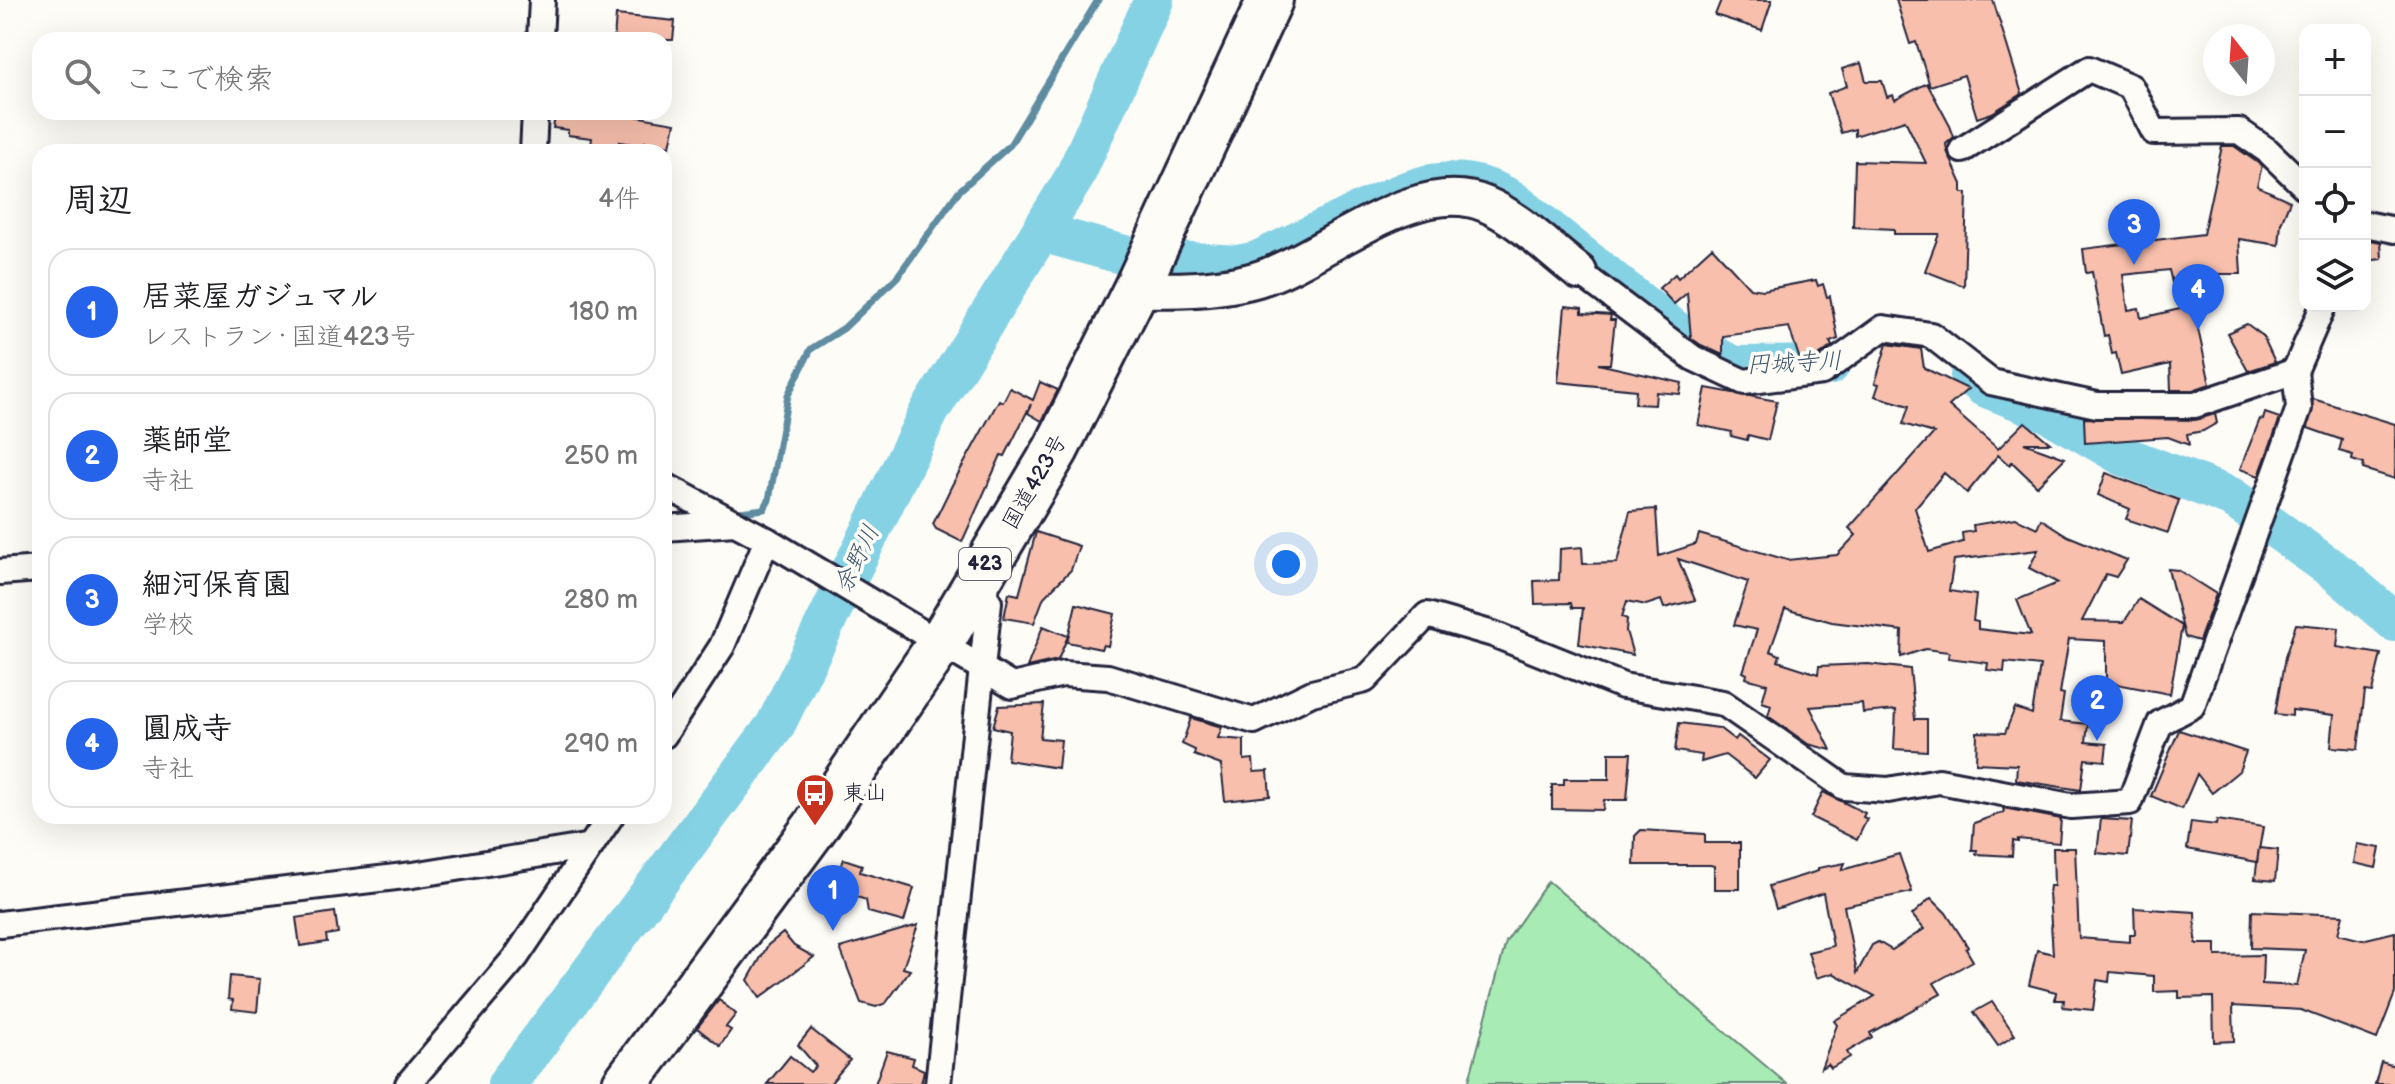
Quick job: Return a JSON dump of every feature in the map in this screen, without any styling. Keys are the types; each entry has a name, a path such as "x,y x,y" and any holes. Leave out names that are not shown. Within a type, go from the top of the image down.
{"highway":[{"name":"国道423号","path":"625,1084 815,827 942,641 1056,449 1136,289 1270,0"}],"street":[{"path":"540,32 542,0"},
{"path":"1962,150 2089,69 2131,87 2154,132 2239,131 2268,151 2299,181"},
{"path":"533,144 535,120"},
{"path":"1136,289 1167,291 1258,278 1407,207 1446,198 1485,204 1693,358 1744,382 1822,372 1883,328 1931,335 1991,382 2097,405 2195,405 2295,371"},
{"path":"2371,225 2395,230"},
{"path":"672,489 773,543 942,641 1012,686 1063,674 1108,677 1254,721 1312,693 1365,680 1427,615 1493,634 1623,686 1723,703 1844,787 1888,790 1939,781 2071,806 2130,802 2160,723 2192,706 2299,408 2295,371 2320,312"},
{"path":"672,527 735,523"},
{"path":"672,723 722,646 773,543"},
{"path":"0,572 32,570"},
{"path":"938,1084 989,602 975,582"},
{"path":"408,1084 516,957 606,824"},
{"path":"0,924 413,875 591,846"}],"green space":[{"path":"1548,881 1787,1084 1468,1084 1506,942"}],"building":[{"path":"1721,0 1772,0 1762,30 1715,15"},
{"path":"1896,0 1993,0 2022,94 1992,113 1977,118 1964,75 1930,86 1916,42 1910,44"},
{"path":"616,15 675,21 673,40 672,32 615,32"},
{"path":"1861,63 1866,81 1882,81 1887,97 1893,95 1895,100 1927,83 1950,126 1954,137 1946,144 1947,151 1962,184 1962,193 1967,193 1964,286 1925,271 1939,234 1894,234 1894,229 1853,227 1855,161 1926,163 1905,120 1855,136 1855,129 1841,133 1828,93 1847,86 1842,69"},
{"path":"554,120 657,120 675,123 670,144 591,144 592,138 568,135 568,130 553,128"},
{"path":"2222,146 2234,146 2262,166 2257,186 2290,201 2281,223 2279,245 2239,239 2241,274 2188,274 2193,297 2175,295 2169,270 2123,275 2128,310 2139,308 2141,318 2193,306 2210,384 2193,390 2171,390 2170,364 2121,375 2116,353 2112,354 2108,335 2104,336 2092,272 2086,273 2083,249 2203,234"},
{"path":"2371,240 2381,242 2382,259 2371,260"},
{"path":"1712,247 1750,288 1763,290 1816,280 1818,286 1823,284 1827,297 1830,296 1838,339 1830,342 1832,346 1816,358 1800,360 1789,327 1723,336 1723,355 1691,338 1687,293 1674,304 1659,288 1675,274 1678,278"},
{"path":"1565,306 1582,308 1582,313 1611,315 1610,320 1615,320 1610,364 1598,364 1682,383 1680,394 1656,392 1655,405 1635,404 1636,390 1558,382"},
{"path":"2247,324 2263,336 2275,362 2248,371 2227,333"},
{"path":"1887,344 1921,349 1924,368 1968,389 1949,406 1998,449 2025,422 2050,443 2024,443 2065,458 2037,486 2012,462 2009,465 1998,455 1967,493 1944,473 1915,508 1929,552 1963,542 1962,533 1974,531 1973,525 2016,518 2037,528 2041,519 2068,536 2127,560 2116,577 2106,574 2082,621 2124,622 2139,599 2182,626 2170,694 2106,682 2106,641 2069,639 2060,693 2064,694 2060,721 2088,724 2086,742 2107,744 2105,761 2085,759 2081,790 2016,780 2017,765 1976,763 1977,732 2005,733 2015,708 2032,714 2040,666 2005,662 2004,672 1987,670 1988,663 1948,658 1949,652 1925,649 1901,657 1902,631 1832,622 1785,609 1770,651 1780,655 1778,661 1818,674 1819,666 1868,664 1910,669 1915,719 1927,719 1927,751 1894,749 1896,710 1863,713 1862,703 1810,707 1831,750 1808,744 1768,716 1771,705 1762,702 1767,684 1746,678 1747,674 1743,672 1757,630 1734,625 1748,582 1678,559 1695,600 1664,608 1661,600 1646,605 1627,601 1622,617 1627,619 1626,631 1633,655 1579,644 1583,608 1572,608 1571,603 1535,604 1534,581 1559,580 1560,549 1582,547 1583,564 1617,563 1630,511 1656,509 1659,556 1696,544 1699,534 1787,560 1837,555 1856,535 1849,528 1934,433 1903,424 1909,406 1875,396 1879,384 1875,383","holes":["2038,550 2029,568 2058,583 2017,600 2031,635 1978,629 1978,622 1973,621 1976,595 1949,591 1954,560"]},
{"path":"1040,382 1058,390 1042,421 1028,413 1031,404 1005,456 1001,455 962,542 936,529 933,524 952,485 999,400 1003,402 1010,388 1033,400"},
{"path":"1706,388 1777,401 1768,440 1748,435 1747,440 1731,436 1732,432 1698,425"},
{"path":"2313,399 2395,424 2395,479 2363,469 2364,464 2352,460 2353,455 2339,451 2342,440 2308,428"},
{"path":"2265,413 2280,418 2259,476 2240,469"},
{"path":"2215,414 2217,423 2203,431 2187,434 2189,445 2168,437 2085,443 2084,418 2195,420"},
{"path":"2106,473 2179,500 2168,533 2126,519 2130,509 2098,495"},
{"path":"1036,532 1079,546 1071,570 1044,597 1034,623 1004,618 1009,593 1019,595"},
{"path":"2168,569 2178,570 2216,594 2199,641 2185,637"},
{"path":"1076,604 1115,614 1108,646 1103,645 1101,649 1067,642"},
{"path":"2296,624 2339,628 2337,647 2381,654 2372,692 2365,691 2358,749 2331,747 2334,715 2292,710 2292,716 2275,714 2285,657"},
{"path":"1043,626 1068,636 1058,660 1027,667"},
{"path":"1044,704 1040,738 1061,740 1058,768 1007,760 1010,731 993,727 999,706"},
{"path":"1191,718 1222,727 1218,738 1244,740 1244,760 1253,759 1254,772 1268,771 1270,796 1225,801 1221,765 1194,755 1195,750 1182,744"},
{"path":"1679,723 1719,728 1735,740 1738,736 1770,760 1755,778 1725,755 1701,762 1702,755 1675,751"},
{"path":"2179,730 2246,752 2239,771 2212,793 2197,774 2182,809 2151,796"},
{"path":"1609,753 1631,753 1627,800 1604,800 1603,810 1552,809 1552,785 1564,785 1564,779 1609,779"},
{"path":"1823,792 1865,813 1863,817 1867,819 1857,840 1811,817"},
{"path":"2003,808 2061,819 2059,843 2018,839 2018,842 2013,841 2012,856 1976,854 1977,850 1972,850 1974,823 2004,812"},
{"path":"2101,819 2132,821 2128,856 2097,853"},
{"path":"2217,820 2263,827 2257,862 2187,849 2191,822 2216,825"},
{"path":"1641,830 1705,834 1705,843 1740,843 1740,889 1714,889 1714,866 1710,865 1634,865 1635,836"},
{"path":"2357,844 2380,848 2376,868 2354,863"},
{"path":"2053,848 2075,848 2079,938 2130,942 2130,934 2135,934 2134,908 2195,912 2196,944 2216,944 2216,956 2263,955 2262,984 2297,986 2305,950 2251,948 2252,911 2343,915 2338,934 2362,940 2395,932 2395,993 2377,1039 2301,1010 2233,1006 2234,1041 2214,1042 2213,997 2179,998 2179,991 2154,992 2154,976 2110,972 2109,982 2097,980 2093,1010 2063,1007 2064,1000 2055,1000 2056,992 2029,985 2037,950 2053,954 2049,893 2050,886 2054,886"},
{"path":"2259,848 2278,850 2275,881 2255,879"},
{"path":"1899,854 1912,892 1844,906 1857,973 1872,945 1878,942 1892,950 1924,929 1912,915 1931,898 1946,913 1968,947 1966,949 1973,961 1934,983 1941,994 1870,1033 1872,1037 1847,1052 1850,1057 1831,1068 1828,1064 1821,1068 1837,1025 1834,1021 1875,996 1833,973 1816,978 1808,952 1833,946 1823,893 1776,909 1769,886 1818,871 1818,868 1845,863 1842,870"},
{"path":"844,859 862,865 860,872 914,888 904,922 868,912 866,900 828,887 834,868 840,870"},
{"path":"335,912 338,933 326,935 327,942 300,946 296,918"},
{"path":"918,925 903,968 910,970 886,1003 876,1007 861,1003 840,948"},
{"path":"783,933 794,946 814,957 760,998 748,980 768,945"},
{"path":"230,976 260,979 257,1012 232,1009 233,1000 228,999"},
{"path":"719,1000 736,1014 726,1027 731,1030 720,1046 697,1028"},
{"path":"1992,1002 2015,1035 1998,1046 1974,1012"},
{"path":"811,1029 850,1060 830,1084 767,1084 790,1056 810,1072 816,1066 798,1045"},
{"path":"887,1051 914,1058 912,1065 924,1070 921,1084 875,1084"},
{"path":"2381,1062 2395,1066 2395,1084 2375,1084"}],"waterway":[{"path":"740,512 764,509 769,500 788,395 811,349 844,328 897,277 959,191 1010,145 1098,0"},
{"name":"余野川","path":"507,1084 775,726 929,412 1074,178 1154,0"},
{"name":"円城寺川","path":"1176,261 1237,265 1257,261 1411,190 1430,184 1470,184 1490,189 1512,200 1696,347 1734,366 1830,365"},
{"name":"円城寺川","path":"1041,232 1128,256"},
{"name":"円城寺川","path":"1970,375 1984,387 2047,412 2121,455 2231,497 2339,574 2395,622"}],"place":[{"name":"細河保育園","path":"2134,265"},
{"name":"圓成寺","path":"2198,330"},
{"name":"薬師堂","path":"2097,741"},
{"name":"東山","path":"815,827"},
{"name":"居菜屋ガジュマル","path":"833,931"}]}
